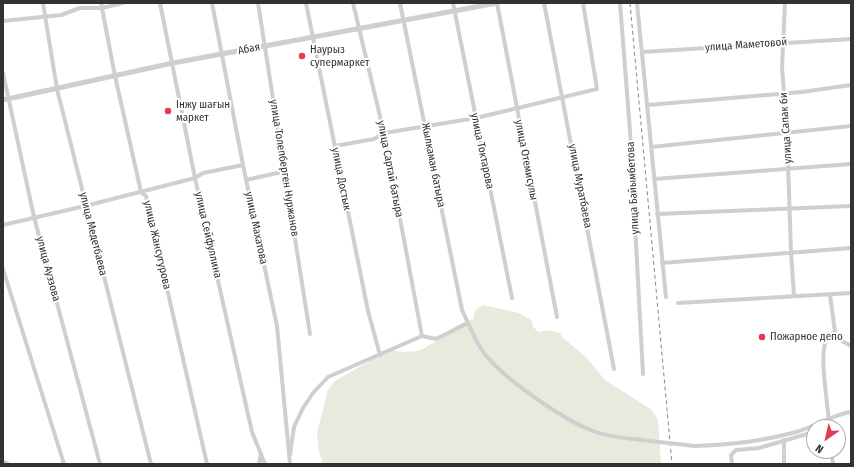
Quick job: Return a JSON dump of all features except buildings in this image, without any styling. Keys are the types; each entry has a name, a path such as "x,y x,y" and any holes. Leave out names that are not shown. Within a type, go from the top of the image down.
{"street":[{"name":"улица Медетбаева","path":"43,3 57,89 85,206 151,464"},
{"name":"улица Жансугурова","path":"101,3 115,76 141,192 146,196 207,464"},
{"path":"3,21 61,15 80,8 102,8 123,3"},
{"name":"улица Сейфуллина","path":"160,3 195,178 252,432 265,464"},
{"name":"улица Махатова","path":"212,3 243,166 276,326 290,455"},
{"name":"улица Толепберген Нуржанов","path":"258,3 286,172 310,334"},
{"name":"улица Достык","path":"306,3 368,312 380,354"},
{"name":"улица Сартай батыра","path":"353,3 384,133 422,336"},
{"name":"Жылкаман батыра","path":"400,3 462,310 483,351 507,376 562,415 593,431 641,440 695,446 734,444 797,431 829,418 851,412"},
{"name":"улица Токтарова","path":"453,3 512,298"},
{"name":"Абая","path":"6,100 172,63 497,3"},
{"name":"улица Отемисулы","path":"497,3 557,317"},
{"name":"улица Муратбаева","path":"544,3 614,368"},
{"path":"335,146 374,139 384,133 476,118 597,89 583,3"},
{"name":"улица Байымбетова","path":"620,3 630,131 643,374"},
{"path":"637,3 666,297"},
{"name":"улица Сапак би","path":"785,3 783,43 784,94 788,133 791,252 794,296"},
{"name":"улица Маметовой","path":"642,52 851,39"},
{"name":"улица Ауэзова","path":"3,73 6,100 34,216 100,464"},
{"path":"648,105 784,94 851,85"},
{"path":"651,147 851,126"},
{"path":"654,179 851,164"},
{"path":"3,225 34,216 85,206 195,178 203,173 243,166"},
{"path":"246,180 286,172"},
{"path":"657,214 790,210 851,206"},
{"path":"662,263 851,248"},
{"path":"3,269 64,464"},
{"path":"678,303 851,293"},
{"path":"830,295 834,332 842,341 851,346"},
{"path":"290,464 294,427 313,393 328,378 422,336 436,339 468,323"},
{"path":"829,418 824,386 825,346 828,336 834,332"},
{"path":"732,464 731,455 736,450 759,448 806,434"},
{"path":"784,440 784,464"},
{"path":"259,464 261,454"},
{"path":"3,461 8,464"}],"shaded area":[{"path":"483,305 519,313 531,320 534,328 539,332 549,330 560,333 562,337 586,357 605,380 652,410 658,420 661,464 323,464 319,452 317,433 328,390 335,381 389,350 403,352 419,351 438,340 457,325 473,319 476,309"}],"railway":[{"path":"630,3 672,464"}],"place":[{"name":"Наурыз супермаркет","path":"302,56"},
{"name":"Інжу шағын маркет","path":"168,111"},
{"name":"Пожарное депо","path":"762,337"}]}
